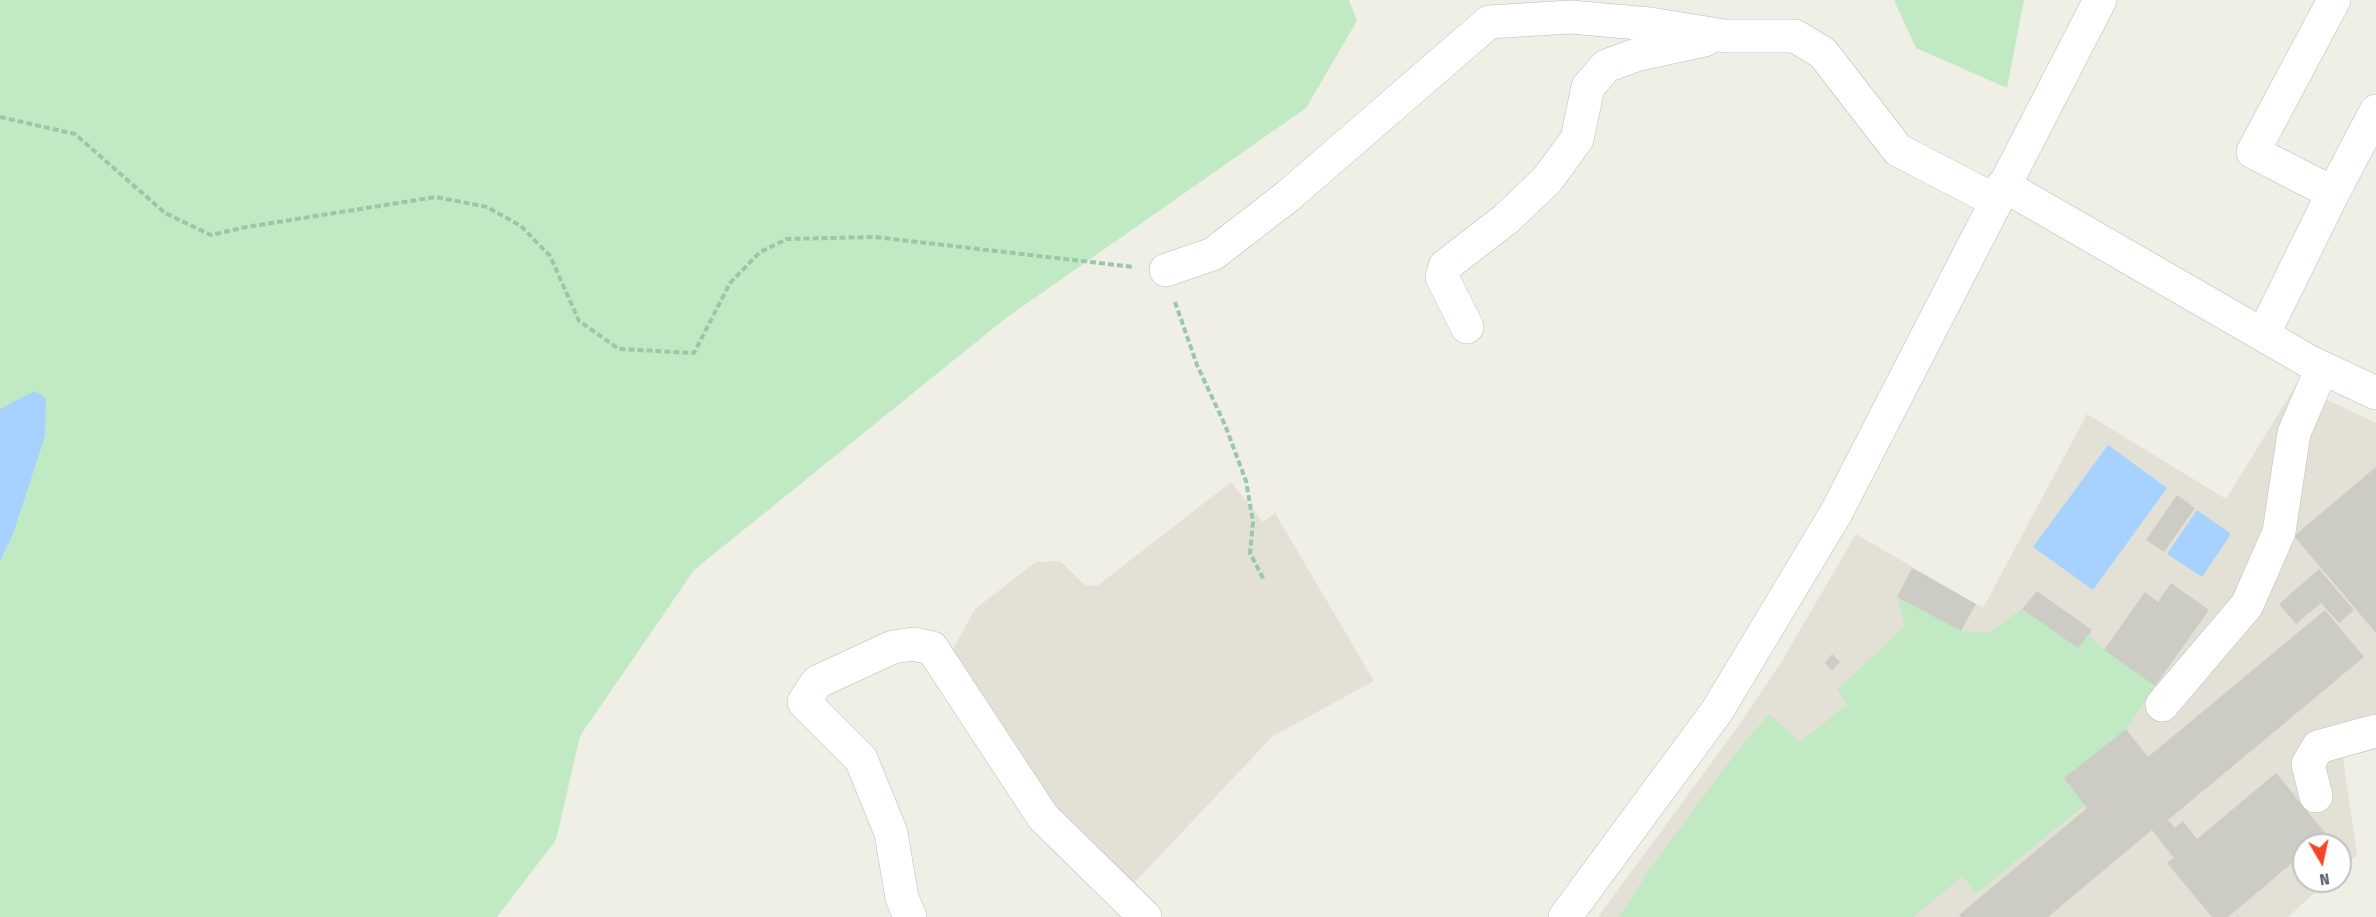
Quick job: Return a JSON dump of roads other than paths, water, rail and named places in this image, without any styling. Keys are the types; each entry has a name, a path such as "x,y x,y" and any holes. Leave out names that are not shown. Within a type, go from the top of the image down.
{"street":[{"path":"1565,917 1717,711 1836,513 2100,0"},
{"path":"2333,193 2253,152 2334,0"},
{"path":"1166,270 1213,254 1269,210 1489,22 1570,16 1650,24 1725,36 1795,36 1823,53 1898,150 2000,193 2322,368 2376,393"},
{"path":"1467,327 1442,277 1445,266 1506,219 1547,180 1577,139 1588,87 1606,66 1636,55 1725,36"},
{"path":"2263,335 2376,111"},
{"path":"2162,705 2247,604 2279,532 2294,433 2322,368"},
{"path":"910,917 902,898 891,833 861,759 804,702 817,682 893,647 914,644 932,648 1043,817 1145,917"},
{"path":"2316,796 2308,764 2318,747 2376,731"}],"water":[{"path":"34,391 46,398 45,436 13,534 0,561 0,409"},
{"path":"2108,445 2167,488 2093,590 2033,547"},
{"path":"2197,510 2231,534 2202,577 2167,554"}]}
